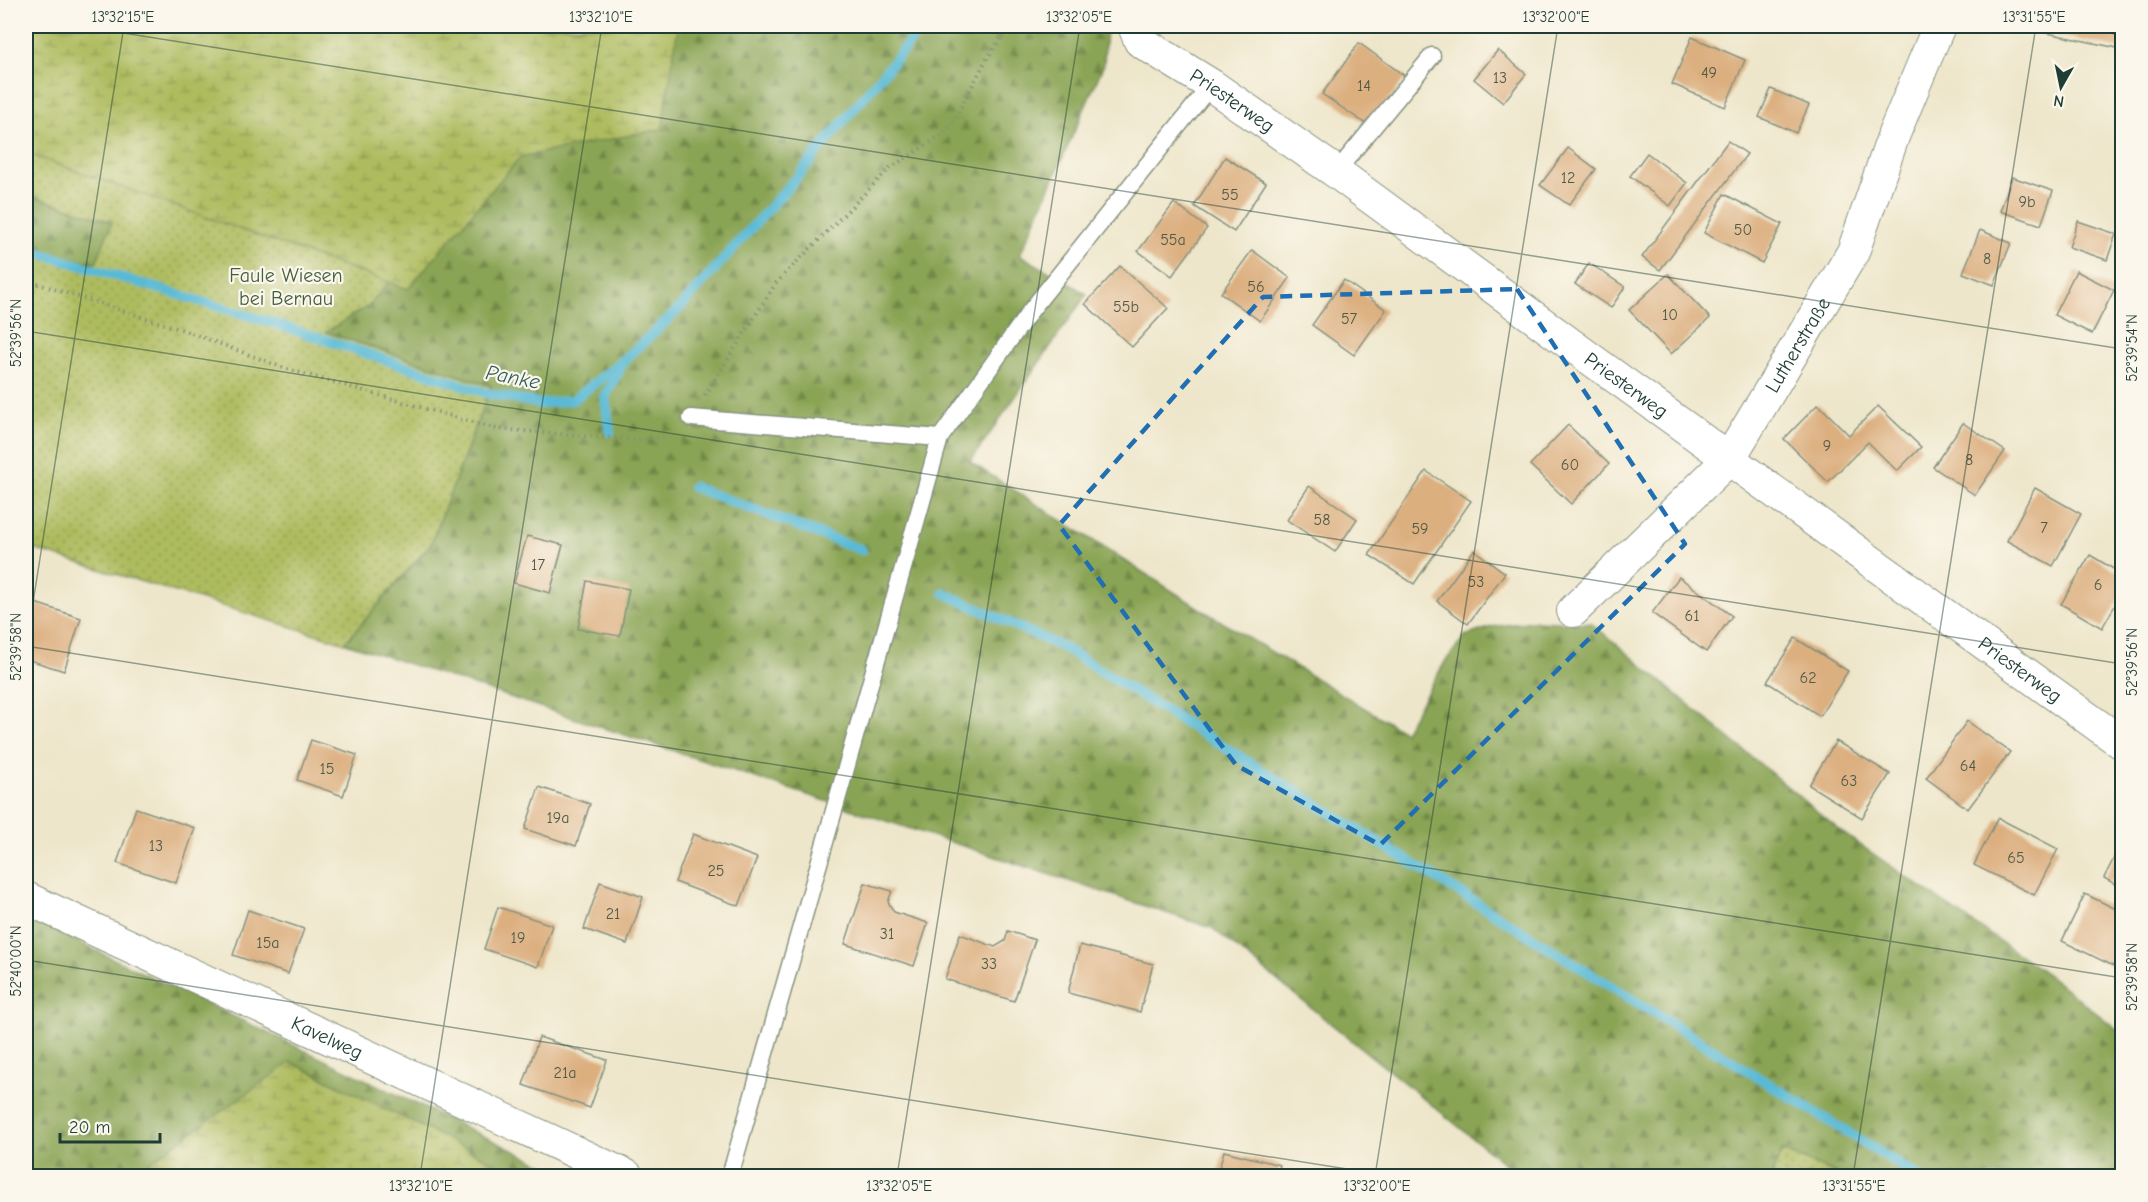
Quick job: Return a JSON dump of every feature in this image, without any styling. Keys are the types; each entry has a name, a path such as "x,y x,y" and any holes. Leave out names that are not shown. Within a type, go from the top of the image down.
{"street":[{"name":"Priesterweg","path":"1134,26 1140,41 1211,85 1336,172 2122,743"},
{"name":"Lutherstraße","path":"1573,611 1729,459 1853,252 1894,134 1939,26"},
{"name":"Kavelweg","path":"26,898 627,1176"}],"lane":[{"path":"1336,172 1432,56"},
{"path":"730,1176 940,438 1031,310 1211,85"},
{"path":"691,418 940,438"}],"path":[{"path":"26,280 186,331 284,368 497,429 640,440 675,435 691,418 776,283 890,168 942,135 953,122 986,60 1009,26"}],"highlighted area":[{"path":"1517,289 1685,544 1380,845 1236,765 1059,525 1263,297"}],"green space":[{"name":"Faule Wiesen bei Bernau","path":"26,26 828,26 445,508 431,544 345,643 26,547"},
{"path":"26,26 678,26 662,129 520,157 408,289 26,153"},
{"path":"654,26 1106,26 1104,64 1020,255 1087,294 970,462 1199,608 1404,732 1445,662 1465,636 1492,627 1533,621 1591,623 1843,833 2047,974 2122,1033 2122,1176 1843,1176 1782,1151 1771,1176 1520,1176 1212,928 345,643 431,544 491,386 326,332 370,305 505,137"},
{"path":"26,194 112,222 96,263 26,251"},
{"path":"26,917 567,1176 26,1176"},
{"path":"291,1062 521,1176 130,1176"},
{"path":"1782,1150 1843,1176 1771,1176"}],"building":[{"path":"2039,26 2122,26 2122,49 2038,31"},
{"path":"1692,37 1745,60 1725,107 1672,84"},
{"path":"1359,43 1406,77 1369,126 1322,94"},
{"path":"1498,50 1526,74 1503,103 1474,79"},
{"path":"1771,89 1809,105 1796,133 1759,117"},
{"path":"1728,141 1747,154 1660,270 1642,257"},
{"path":"1568,148 1596,169 1569,205 1540,185"},
{"path":"1647,153 1687,183 1670,206 1630,176"},
{"path":"1225,157 1266,183 1234,232 1194,206"},
{"path":"2012,177 2053,191 2041,225 2000,211"},
{"path":"1724,194 1782,224 1762,263 1704,233"},
{"path":"1174,203 1207,228 1172,276 1138,251"},
{"path":"2078,221 2116,234 2107,260 2069,247"},
{"path":"1980,230 2011,243 1994,285 1963,273"},
{"path":"1252,250 1290,278 1260,321 1221,293"},
{"path":"1589,263 1625,287 1611,308 1575,284"},
{"path":"1120,266 1168,308 1132,347 1085,304"},
{"path":"2076,271 2114,290 2092,334 2054,315"},
{"path":"1668,274 1710,318 1671,354 1629,310"},
{"path":"1344,280 1386,310 1354,355 1312,325"},
{"path":"1818,404 1849,435 1878,406 1921,447 1897,471 1868,442 1828,482 1784,439"},
{"path":"1963,423 2005,451 1975,495 1933,467"},
{"path":"1568,425 1609,464 1571,504 1530,465"},
{"path":"1426,471 1471,501 1414,584 1369,555"},
{"path":"1309,486 1357,519 1335,552 1287,520"},
{"path":"2035,488 2081,514 2053,566 2007,541"},
{"path":"527,536 563,545 550,593 514,583"},
{"path":"1474,550 1505,573 1468,624 1437,601"},
{"path":"2090,555 2122,574 2122,593 2102,628 2061,604"},
{"path":"1679,577 1732,616 1706,652 1652,613"},
{"path":"587,581 629,589 620,636 578,629"},
{"path":"26,600 81,618 64,671 26,659"},
{"path":"1795,638 1848,671 1820,716 1767,682"},
{"path":"1967,721 2010,752 1968,809 1926,778"},
{"path":"311,740 357,755 343,796 297,780"},
{"path":"1836,741 1890,774 1862,818 1809,785"},
{"path":"539,787 590,804 576,846 525,829"},
{"path":"136,808 195,828 176,883 117,863"},
{"path":"1998,818 2058,849 2034,895 1974,865"},
{"path":"693,834 757,858 739,906 675,882"},
{"path":"2122,842 2122,888 2104,878"},
{"path":"600,882 643,897 627,944 584,929"},
{"path":"865,883 892,891 888,902 894,912 928,923 914,966 845,944"},
{"path":"2085,894 2122,912 2121,970 2062,941"},
{"path":"498,907 552,925 538,967 484,949"},
{"path":"248,910 304,929 288,974 233,955"},
{"path":"1008,931 1035,940 1014,1001 945,979 960,934 995,947 1005,941"},
{"path":"1080,945 1153,964 1140,1012 1068,993"},
{"path":"539,1037 607,1060 590,1108 523,1085"},
{"path":"1224,1151 1280,1165 1277,1176 1217,1176"}],"waterway":[{"name":"Panke","path":"26,249 286,327 486,393 541,404 573,400 624,360 679,309 797,177 923,26"},
{"path":"610,432 605,397 622,365"},
{"path":"693,487 862,550"},
{"path":"944,593 1064,648 1918,1176"}]}
